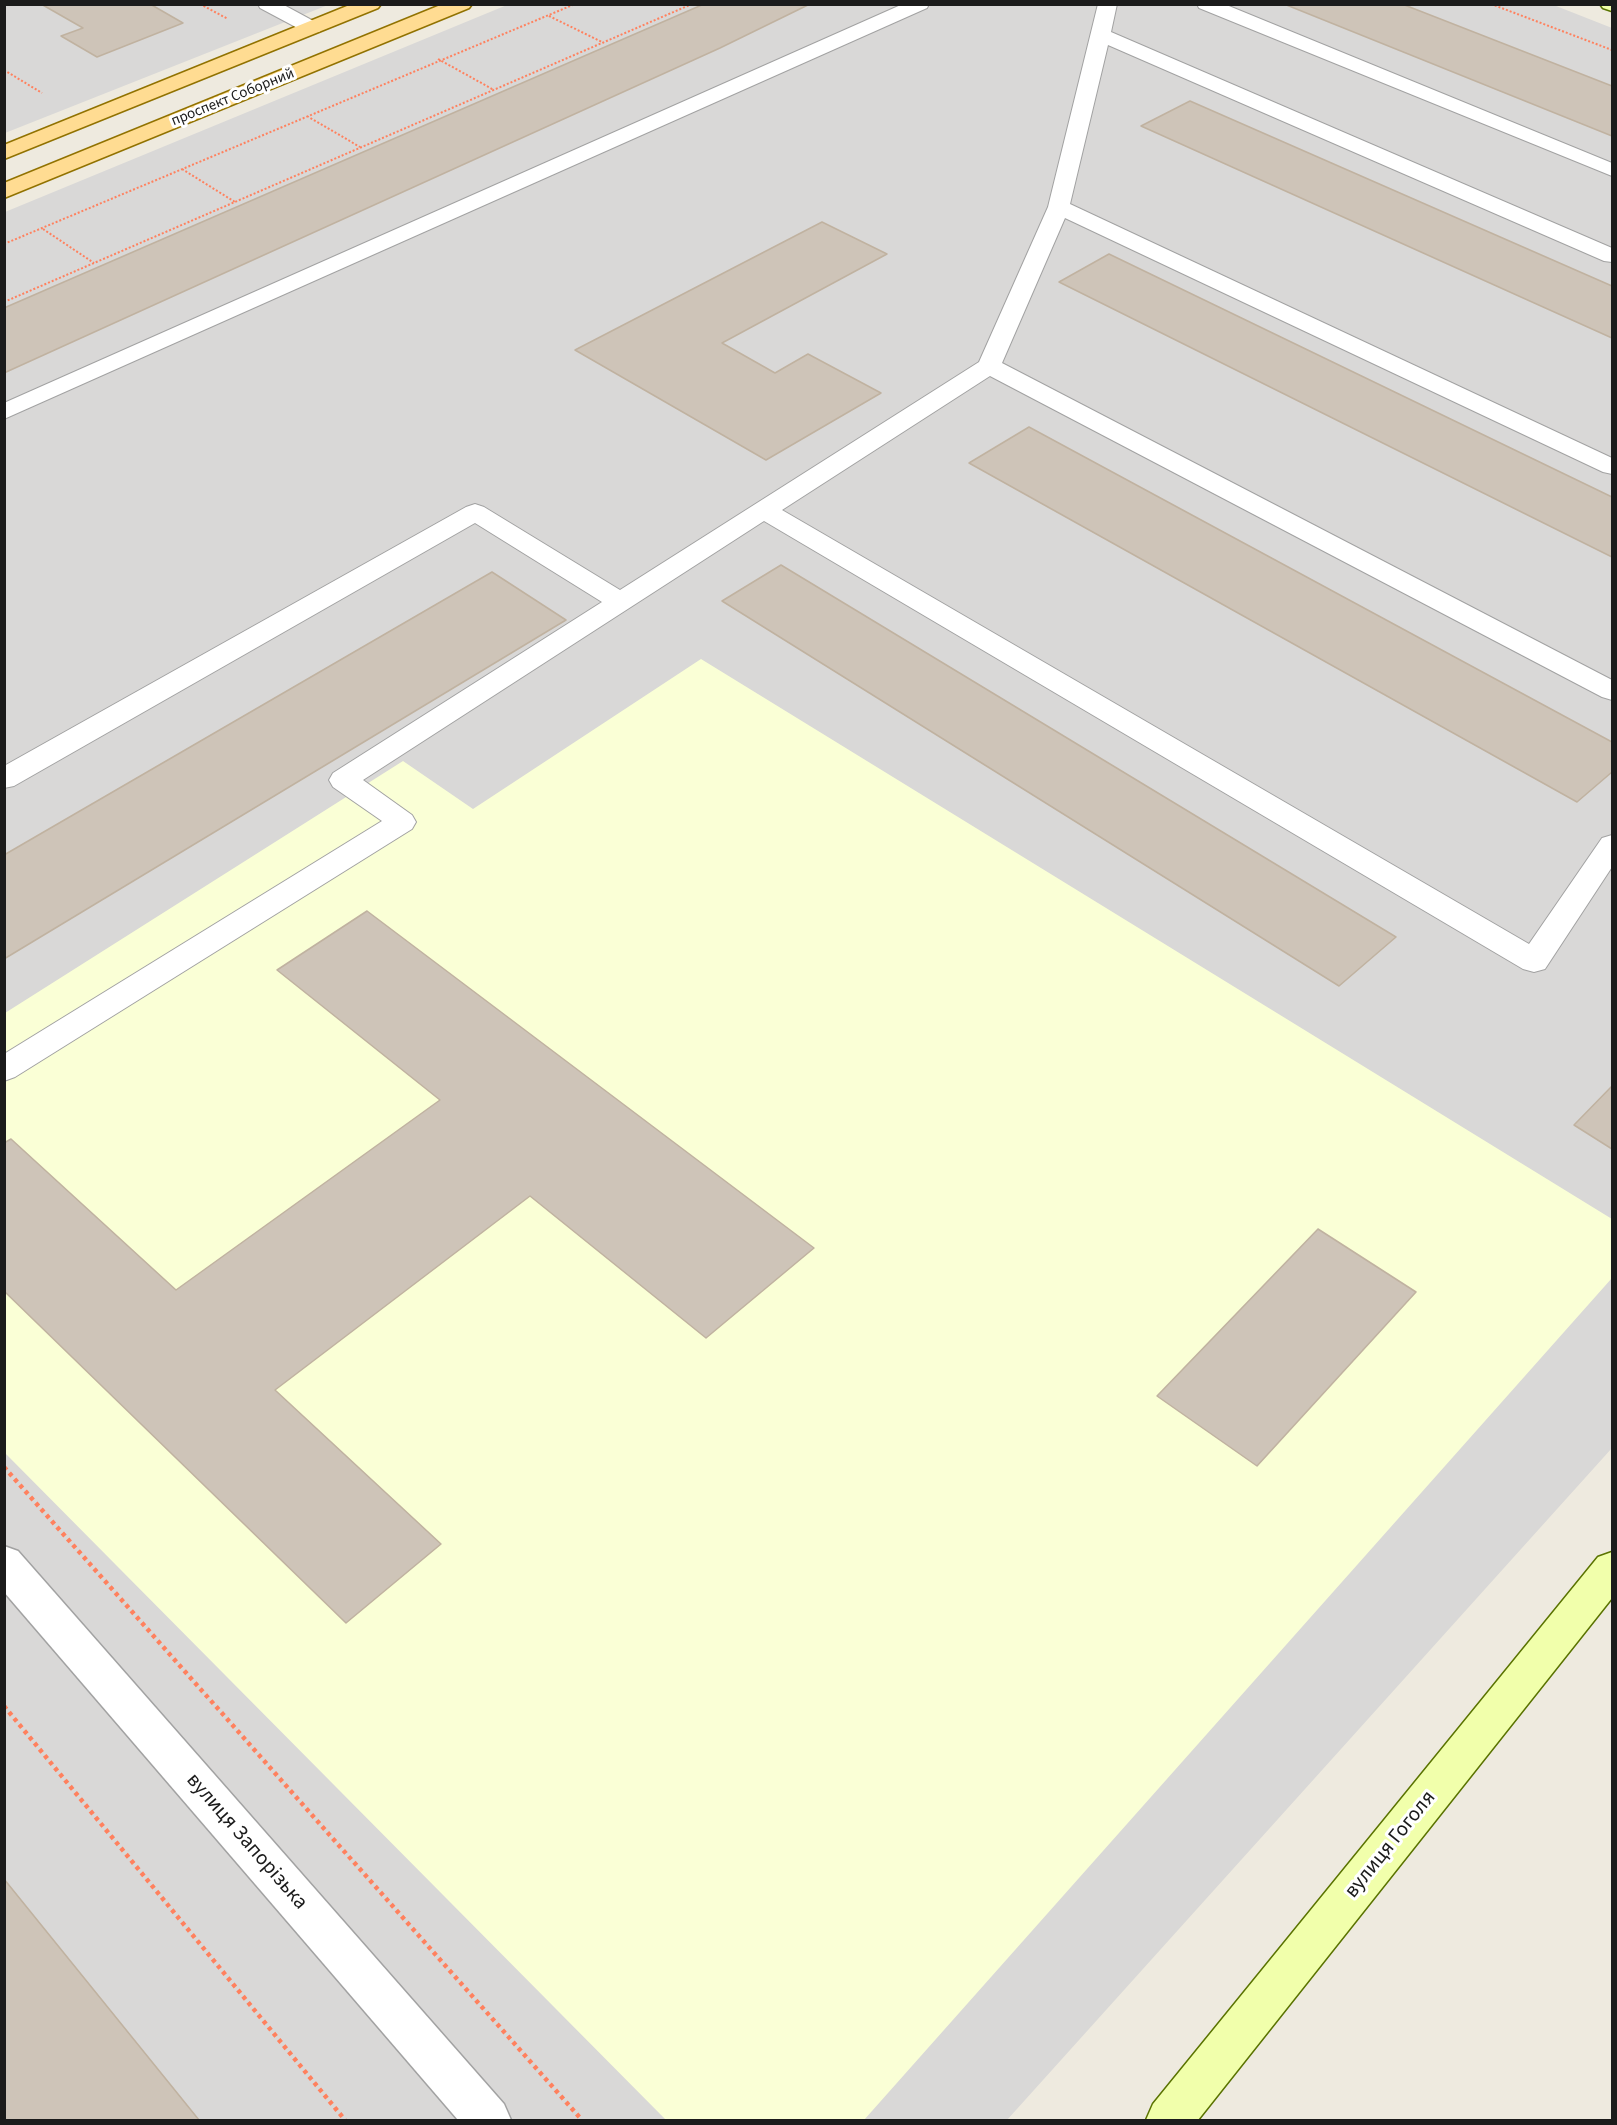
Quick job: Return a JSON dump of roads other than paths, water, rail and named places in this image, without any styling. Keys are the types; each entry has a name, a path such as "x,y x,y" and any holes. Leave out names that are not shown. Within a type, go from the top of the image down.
{"main road":[{"name":"проспект Соборний","path":"4,153 371,4"},
{"name":"проспект Соборний","path":"4,191 462,4"},
{"path":"312,28 353,49"}],"street":[{"name":"вулиця Запорізька","path":"4,1563 488,2121"},
{"name":"вулиця Гоголя","path":"1169,2121 1612,1569"}],"lane":[{"path":"267,4 312,28"},
{"path":"4,412 920,4"},
{"path":"4,1069 402,822 343,780 989,366 1059,207 1108,4"},
{"path":"1206,4 1612,170"},
{"path":"1100,34 1612,256"},
{"path":"1059,207 1612,466"},
{"path":"989,366 1612,691"},
{"path":"764,510 1534,961 1612,845"},
{"path":"4,779 475,512 620,601"}]}
